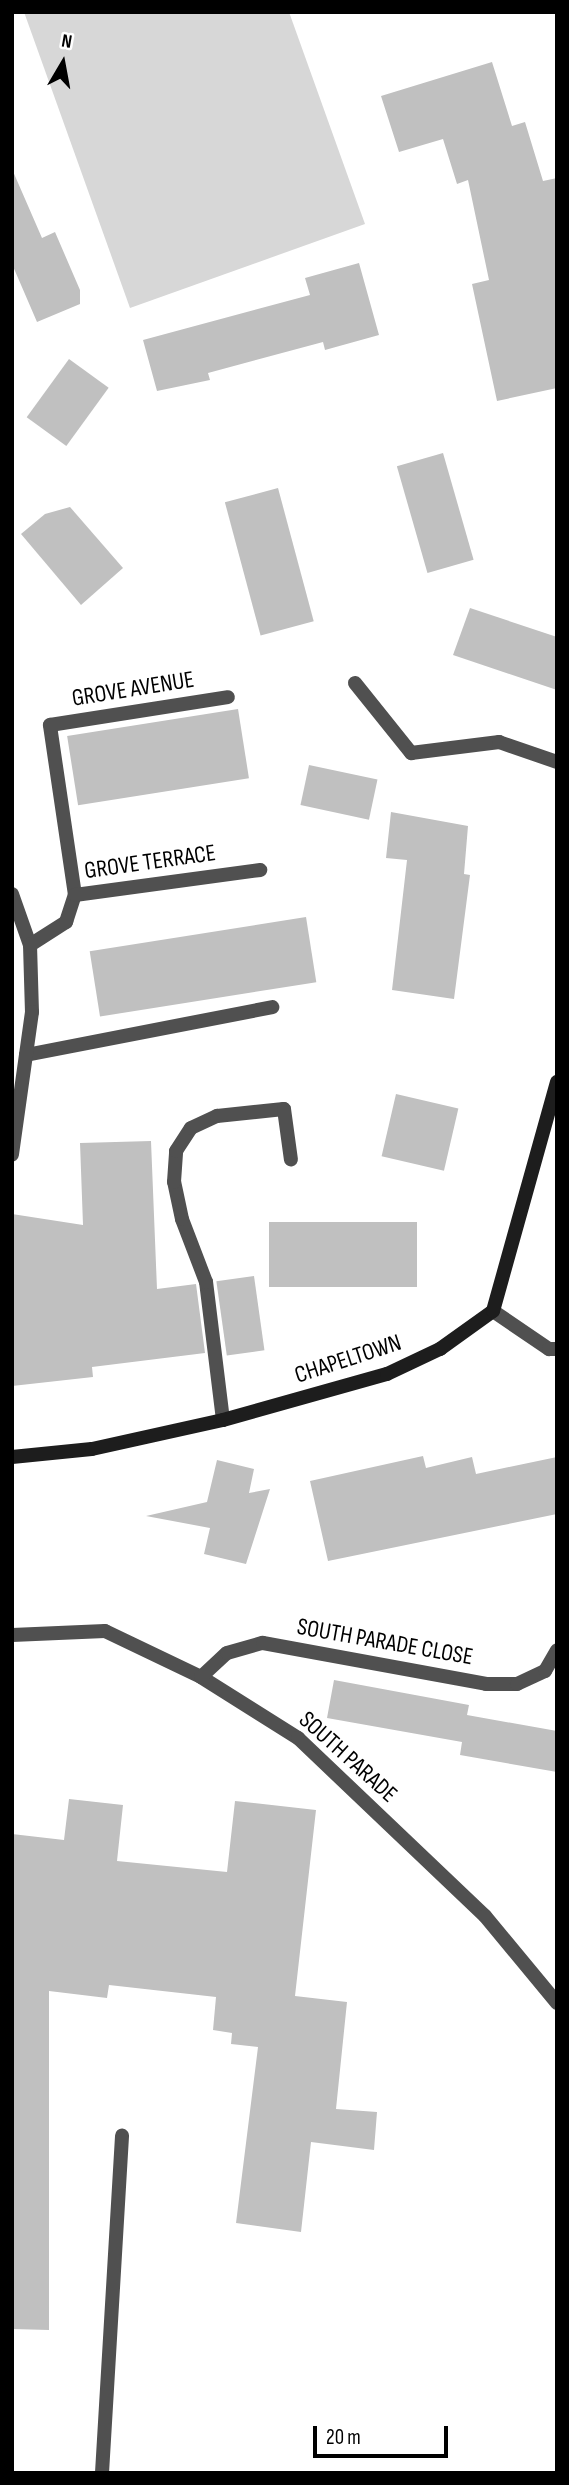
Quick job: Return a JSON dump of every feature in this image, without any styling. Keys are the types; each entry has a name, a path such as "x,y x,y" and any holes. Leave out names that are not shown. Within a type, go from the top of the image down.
{"main road":[{"path":"493,1311 557,1082"},
{"name":"CHAPELTOWN","path":"12,1457 92,1449 223,1420 387,1374 440,1349 493,1311"}],"street":[{"path":"355,683 411,753 499,741 557,762"},
{"name":"GROVE AVENUE","path":"75,895 50,725 228,697"},
{"name":"GROVE TERRACE","path":"30,945 66,922 75,895 260,870"},
{"path":"12,894 30,945 32,1012 12,1155"},
{"path":"26,1055 272,1007"},
{"path":"223,1420 206,1282 182,1219 174,1182 176,1151 191,1128 217,1116 284,1109 291,1160"},
{"path":"493,1311 549,1349 557,1349"},
{"name":"SOUTH PARADE","path":"12,1635 105,1631 201,1677 298,1738 485,1916 557,2003"},
{"name":"SOUTH PARADE CLOSE","path":"201,1677 227,1653 263,1643 486,1684 517,1684 545,1671 557,1650"},
{"path":"102,2473 122,2136"}],"shaded area":[{"path":"24,12 289,12 365,224 130,308"}],"building":[{"path":"492,62 512,126 525,122 543,181 557,178 557,388 497,401 472,284 489,280 468,180 457,184 443,139 399,152 381,96"},
{"path":"12,169 42,238 55,232 80,290 80,304 37,322 12,264"},
{"path":"359,263 379,335 325,350 323,342 208,373 210,380 157,391 143,340 310,295 305,278"},
{"path":"69,359 109,388 66,446 27,417"},
{"path":"443,453 474,560 427,573 397,466"},
{"path":"278,488 314,621 261,636 225,502"},
{"path":"70,507 123,568 81,605 21,534 45,514"},
{"path":"470,608 557,637 557,690 453,655"},
{"path":"238,709 249,778 78,805 67,736"},
{"path":"309,765 377,780 369,820 300,805"},
{"path":"391,812 468,826 464,874 470,875 454,999 392,990 407,860 386,858"},
{"path":"306,917 316,982 100,1016 90,951"},
{"path":"396,1094 458,1108 444,1171 382,1156"},
{"path":"151,1141 157,1289 196,1284 205,1353 92,1367 93,1377 12,1386 12,1214 83,1225 80,1143"},
{"path":"269,1222 417,1222 417,1287 269,1287"},
{"path":"254,1276 264,1350 227,1356 216,1281"},
{"path":"423,1456 426,1468 472,1457 476,1474 557,1457 557,1514 328,1561 310,1481"},
{"path":"217,1460 254,1469 249,1493 270,1489 246,1564 204,1554 210,1528 146,1516 207,1502"},
{"path":"334,1680 469,1705 467,1715 557,1731 557,1772 460,1755 462,1742 327,1718"},
{"path":"69,1799 123,1805 117,1861 227,1872 235,1801 316,1810 295,1996 347,2002 336,2109 377,2112 374,2150 311,2142 301,2232 236,2223 258,2047 231,2044 232,2033 213,2030 216,1997 109,1985 107,1998 49,1991 49,2330 12,2329 12,1834 64,1840"}]}
